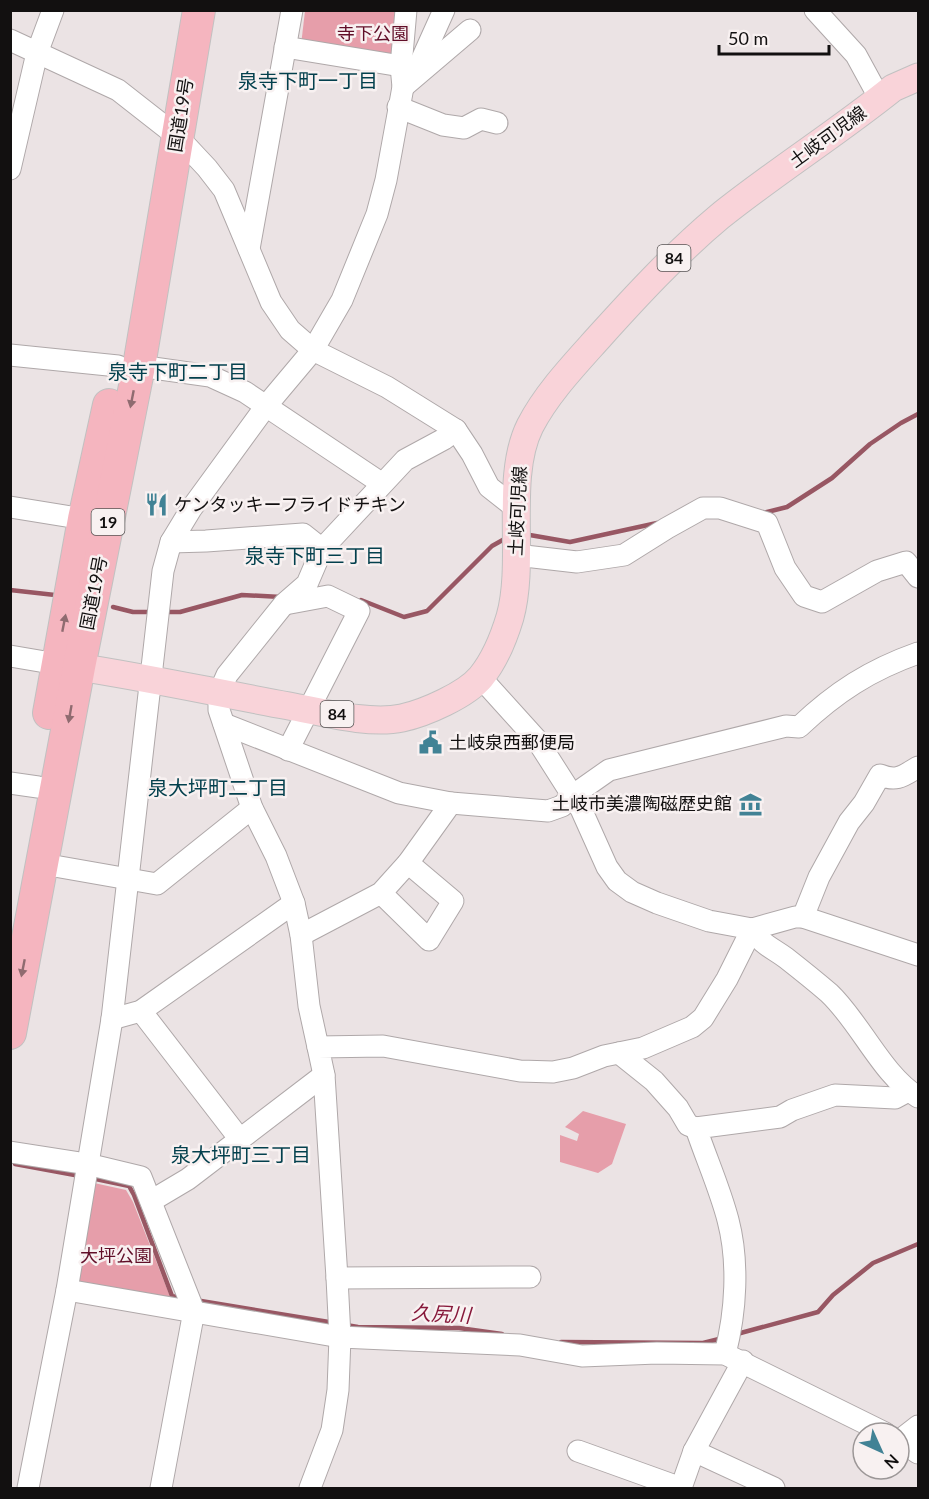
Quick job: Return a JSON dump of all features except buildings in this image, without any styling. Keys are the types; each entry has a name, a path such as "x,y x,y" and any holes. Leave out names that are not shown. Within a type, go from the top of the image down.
{"highway":[{"name":"国道19号","path":"170,130 179,10"},
{"name":"国道19号","path":"10,929 24,785 68,666 128,366 170,130 199,10"},
{"name":"国道19号","path":"10,1033 43,864 84,519 128,366"}],"main road":[{"name":"土岐可児線","path":"68,666 150,678 309,710 369,718 402,718 443,703 463,692 481,678 495,654 510,617 514,593 522,450 530,427 556,387 628,305 710,225 893,88 918,77"}],"street":[{"path":"10,169 37,53 53,10"},
{"path":"249,249 292,10"},
{"path":"28,1488 67,1290 112,1019 162,571 171,542 191,509 266,406 313,350 342,300 377,214 386,180 404,84 406,10"},
{"path":"404,84 444,10"},
{"path":"815,10 856,55 880,99"},
{"path":"404,84 470,30"},
{"path":"10,40 118,90 170,130 207,168 224,190 271,302 290,330 313,350 387,387 456,430 516,533 577,562 624,555 703,508 720,508 767,523 785,568 804,596 822,602 877,572 906,562 918,577"},
{"path":"285,47 404,84 443,125 464,128 481,119 496,123"},
{"path":"10,355 210,376 245,392 381,483"},
{"path":"310,1488 332,1430 338,1390 337,1278 324,1075 309,1006 301,935 294,903 276,856 252,808 219,710 219,693 227,675 284,604 307,584 322,549 381,483 405,460 456,430"},
{"path":"10,507 84,519"},
{"path":"171,542 303,534 322,549"},
{"path":"284,604 328,596 359,611 288,750"},
{"path":"224,724 399,793 451,804 548,811 562,806 572,796 609,770 786,726 799,727 816,710 862,677 892,662 918,653"},
{"path":"10,656 68,666"},
{"path":"481,678 537,740 581,809 607,867 617,881 632,891 709,921 752,929 795,917 803,917 918,955"},
{"path":"803,917 819,878 849,822 864,803 880,775 891,780 904,776 918,767"},
{"path":"301,935 381,893 408,863 451,804"},
{"path":"43,864 157,884 252,808"},
{"path":"381,893 429,940 453,901 408,863"},
{"path":"112,1019 141,1011 294,903"},
{"path":"318,1047 383,1046 520,1071 553,1072 573,1068 604,1056 643,1048 685,1030 703,1018 727,979 752,929"},
{"path":"620,1053 654,1081 678,1108 688,1125 696,1128 780,1117 792,1110 835,1095 895,1098 913,1094 833,998 784,957 758,940 752,929"},
{"path":"141,1011 239,1138"},
{"path":"152,1201 188,1179 324,1075"},
{"path":"578,1451 681,1488 732,1347 735,1269 732,1236 728,1218 696,1128"},
{"path":"10,1152 87,1164 141,1177 152,1201 194,1311 161,1488"},
{"path":"337,1278 530,1277"},
{"path":"67,1290 194,1311 339,1328 520,1345 582,1356 732,1347 865,1421"},
{"path":"694,1451 774,1488"}],"green space":[{"name":"寺下公園","path":"305,11 399,11 394,59 301,45"},
{"path":"583,1111 626,1124 612,1164 598,1173 560,1162 560,1135 577,1141 579,1134 565,1127"},
{"name":"大坪公園","path":"94,1183 126,1190 133,1202 171,1299 75,1282"}],"waterway":[{"path":"763,513 787,507 832,478 870,444 918,414"},
{"path":"524,534 570,542 657,523"},
{"path":"361,600 404,617 427,611 492,546 508,537"},
{"path":"10,590 55,595"},
{"path":"163,612 180,612 242,595 281,597"},
{"path":"113,607 133,612 151,612"},
{"name":"久尻川","path":"15,1164 80,1176"},
{"name":"久尻川","path":"91,1178 129,1186 172,1296 181,1298"},
{"name":"久尻川","path":"737,1334 818,1312 833,1295 873,1263 918,1244"},
{"name":"久尻川","path":"195,1300 335,1323"},
{"name":"久尻川","path":"346,1325 459,1328 502,1334"},
{"name":"久尻川","path":"561,1342 703,1343 723,1338"}],"place":[{"name":"ケンタッキーフライドチキン","path":"156,505"},
{"name":"土岐泉西郵便局","path":"431,743"},
{"name":"土岐市美濃陶磁歴史館","path":"750,804"}],"district":[{"name":"泉寺下町一丁目","path":"308,81"},
{"name":"泉寺下町二丁目","path":"178,372"},
{"name":"泉寺下町三丁目","path":"315,556"},
{"name":"泉大坪町二丁目","path":"218,788"},
{"name":"泉大坪町三丁目","path":"241,1155"}]}
